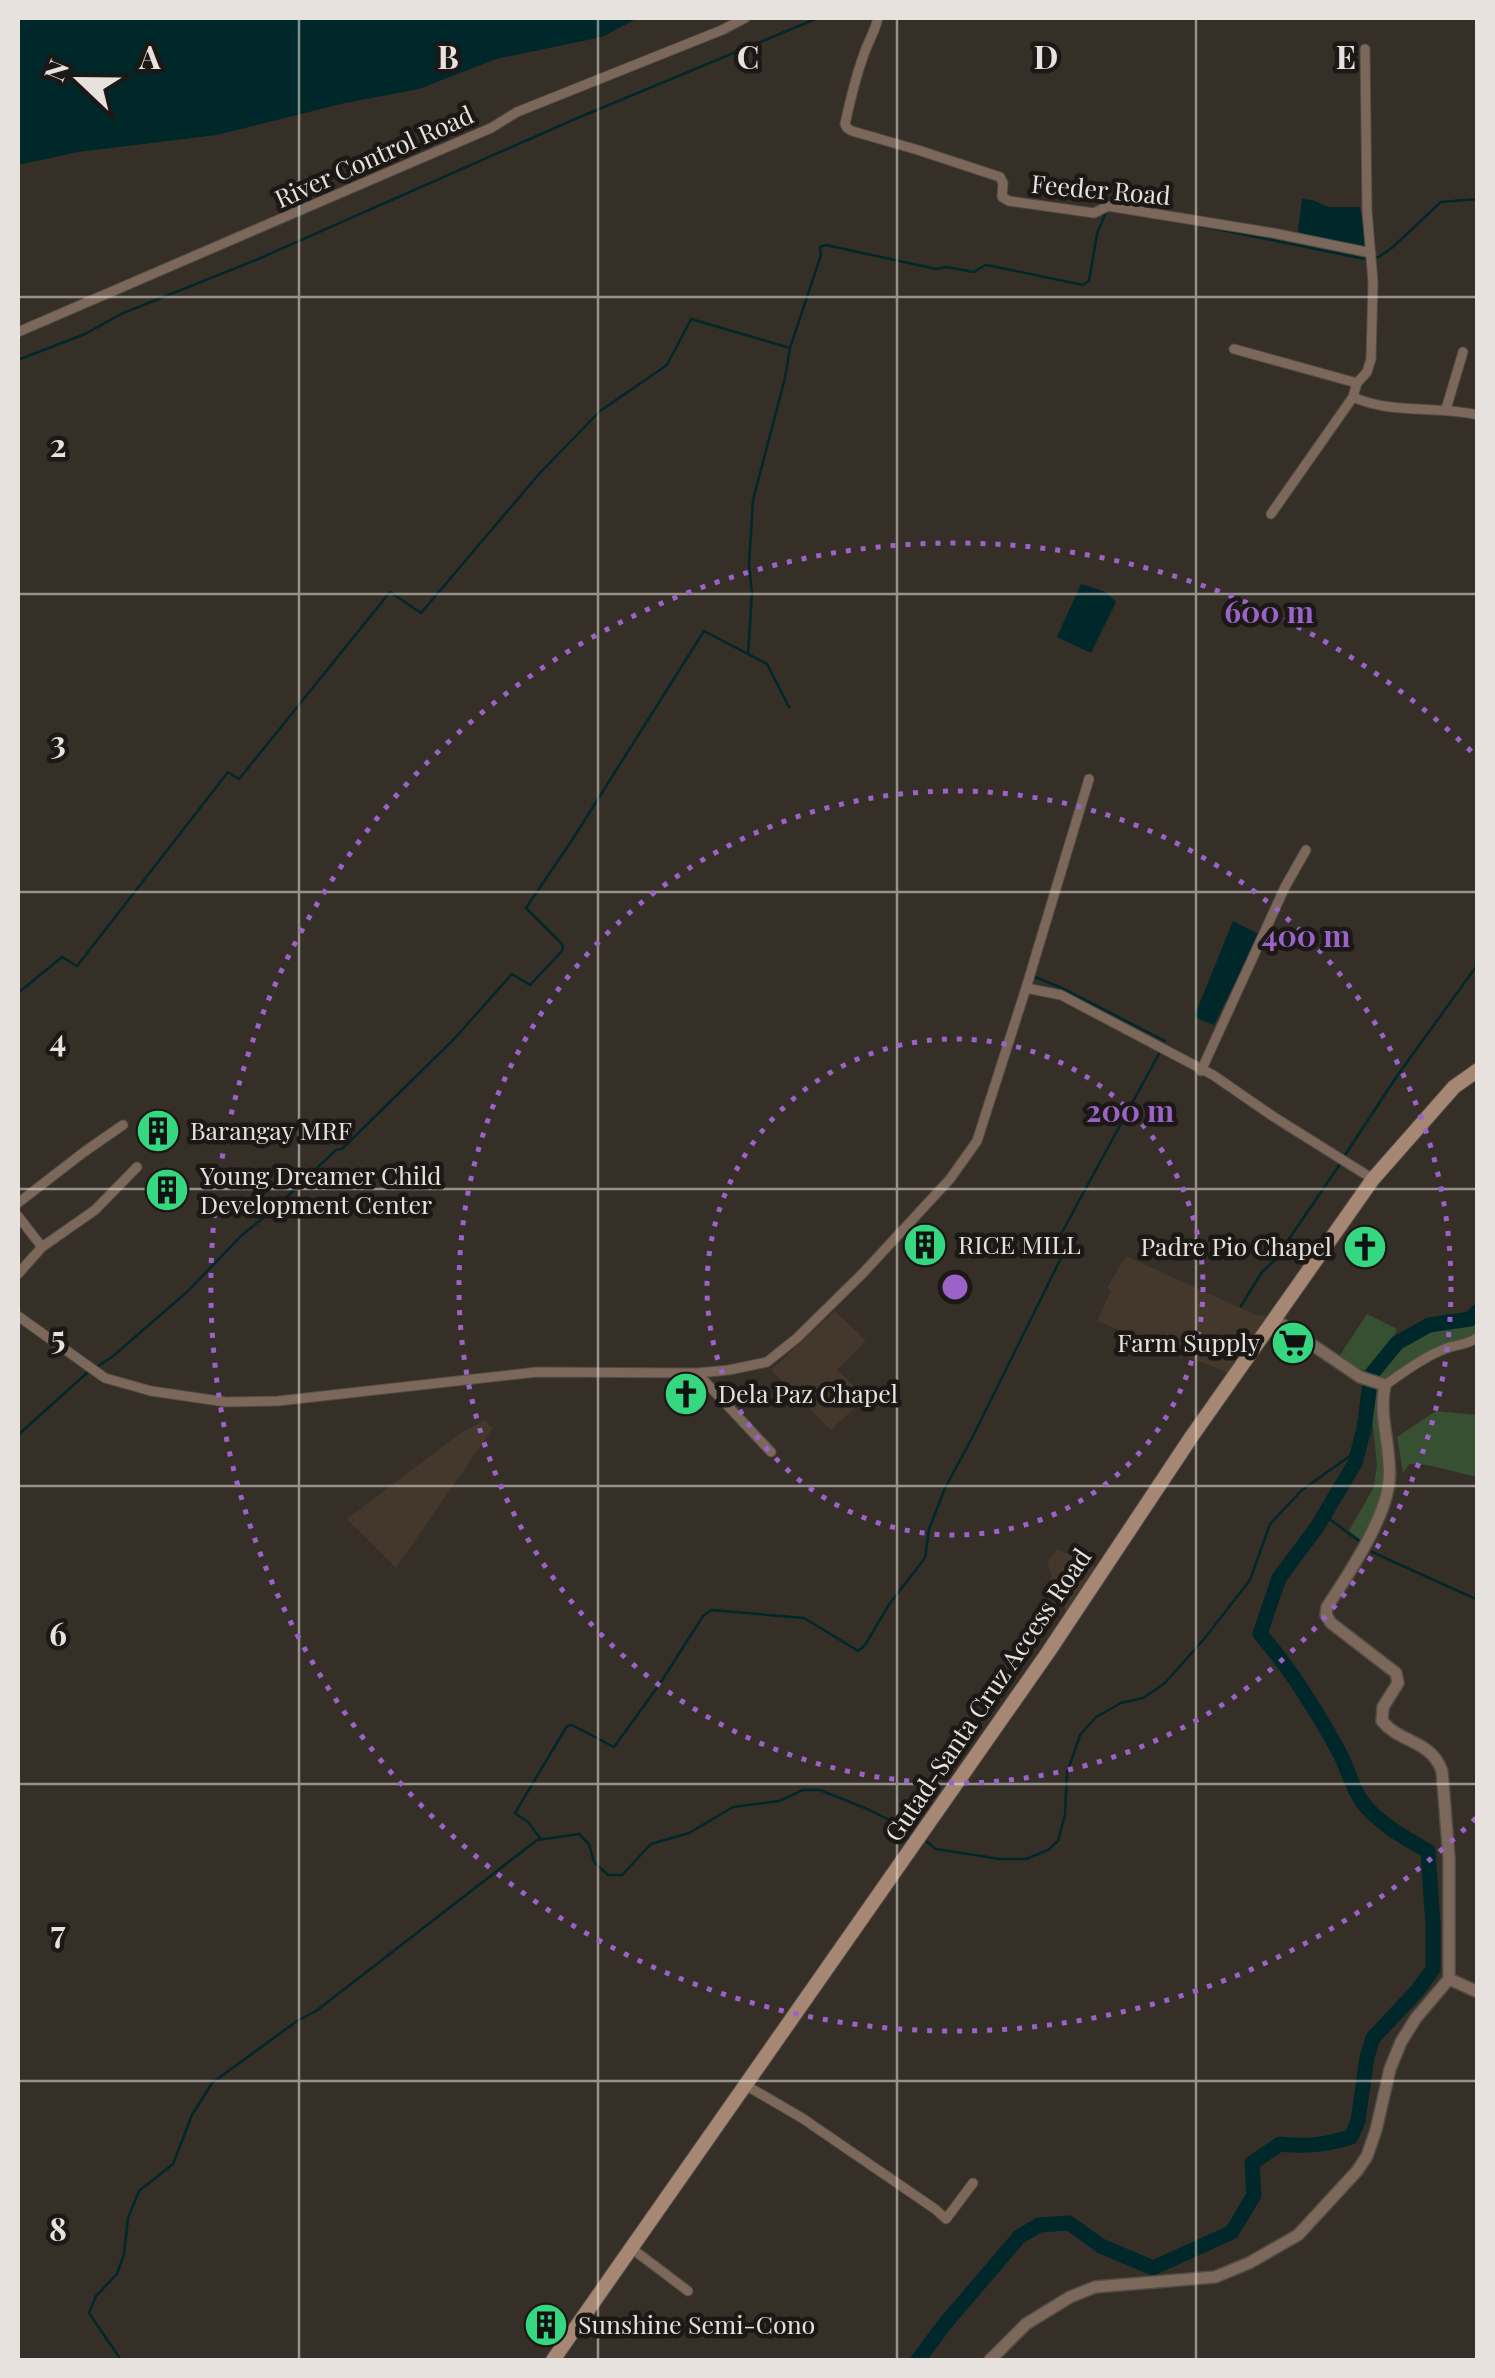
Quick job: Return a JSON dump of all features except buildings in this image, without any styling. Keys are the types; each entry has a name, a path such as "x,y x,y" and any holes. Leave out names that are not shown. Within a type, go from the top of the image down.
{"main road":[{"name":"Gutad-Santa Cruz Access Road","path":"553,2360 1049,1652 1172,1465 1373,1179 1454,1087 1478,1070"}],"street":[{"name":"River Control Road","path":"18,332 491,128 517,112 745,18"},
{"name":"Feeder Road","path":"878,18 848,110 845,124 852,131 1000,178 1002,198 1010,201 1094,213 1108,206 1254,230 1371,257"},
{"path":"1271,514 1354,397 1356,383 1368,372 1372,360 1365,48"},
{"path":"1234,348 1356,383"},
{"path":"1446,410 1463,352"},
{"path":"1354,397 1413,410 1478,415"},
{"path":"18,1316 105,1378 151,1391 226,1402 278,1401 537,1372 697,1373 767,1362 864,1274 950,1179 977,1141 1090,779"},
{"path":"1201,1070 1284,887 1306,850"},
{"path":"1026,988 1061,995 1201,1070 1373,1179"},
{"path":"18,1203 123,1125"},
{"path":"18,1274 42,1247 94,1210 137,1167"},
{"path":"18,1216 42,1247"},
{"path":"1274,1319 1360,1377 1380,1384 1424,1359 1478,1337"},
{"path":"697,1373 770,1452"},
{"path":"990,2360 1026,2324 1070,2297 1095,2288 1215,2278 1249,2264 1298,2234 1367,2156 1401,2042 1449,1979 1448,1858 1442,1770 1431,1752 1382,1721 1382,1708 1397,1685 1398,1676 1326,1615 1372,1530 1390,1484 1380,1384"},
{"path":"1449,1979 1478,1992"},
{"path":"746,2086 802,2118 946,2219 973,2183"},
{"path":"631,2248 688,2292"}],"shaded area":[{"path":"1126,1256 1256,1315 1269,1316 1231,1374 1097,1321 1111,1291 1107,1288"},
{"path":"835,1311 866,1341 837,1370 866,1397 831,1430 771,1370"},
{"path":"484,1420 493,1428 396,1568 347,1519 459,1434"},
{"path":"1057,1549 1096,1567 1066,1612 1046,1588 1052,1576 1047,1563"}],"green space":[{"path":"1367,1314 1397,1329 1367,1371 1340,1355"},
{"path":"1477,1316 1477,1336 1446,1346 1390,1382 1377,1377 1401,1346 1429,1330 1473,1321"},
{"path":"1373,1384 1385,1388 1397,1473 1396,1486 1369,1546 1349,1531 1374,1487 1377,1465"},
{"path":"1436,1411 1477,1415 1477,1477 1428,1465 1409,1464 1403,1473 1397,1437"}],"water":[{"path":"638,18 602,37 496,59 419,89 217,135 78,152 18,165 18,21"},
{"path":"1302,199 1329,207 1360,207 1366,247 1301,234 1298,230"},
{"path":"1081,584 1106,592 1116,602 1091,653 1057,637"},
{"path":"1233,921 1259,934 1214,1025 1194,1017"}],"waterway":[{"path":"18,360 818,18"},
{"path":"1182,222 1365,259 1379,257 1393,247 1441,202 1478,199"},
{"path":"748,654 753,500 790,348 821,255 820,247 826,245 936,269 974,272 985,265 992,266 1083,285 1089,281 1097,234 1106,212"},
{"path":"18,993 62,957 77,966 228,772 239,779 390,592 421,613 539,474 600,411 667,365 691,319 790,348"},
{"path":"95,1368 188,1291 242,1235 336,1150 342,1149 454,1039 512,974 530,985 562,951 560,942 526,908 704,631 767,664 789,707"},
{"path":"1345,1155 1478,964"},
{"path":"1033,976 1165,1041"},
{"path":"540,1838 515,1813 567,1726 614,1747 703,1616 711,1610 804,1618 858,1651 865,1645 890,1603 925,1558 929,1529 945,1488 1064,1252 1055,1245 1161,1050"},
{"path":"1241,1306 1340,1164"},
{"path":"918,2360 1019,2237 1039,2225 1069,2223 1101,2246 1153,2268 1232,2232 1254,2195 1252,2163 1280,2144 1316,2145 1351,2137 1358,2121 1373,2038 1433,1969 1428,1851 1383,1823 1367,1808 1312,1705 1260,1634 1279,1578 1317,1527 1355,1463 1371,1375 1397,1343 1429,1325 1470,1319 1478,1311"},
{"path":"18,1435 88,1372"},
{"path":"922,1838 936,1849 1000,1859 1026,1859 1058,1841 1065,1815 1067,1773 1080,1735 1096,1717 1121,1703 1143,1698 1165,1683 1250,1580 1270,1524 1302,1490 1354,1453 1360,1442"},
{"path":"1324,1515 1363,1544"},
{"path":"1372,1552 1478,1600"},
{"path":"121,2360 89,2313 96,2296 117,2274 124,2254 128,2218 139,2191 173,2164 192,2115 212,2083 316,2011 537,1840 579,1834 589,1844 594,1862 608,1875 622,1875 651,1844 689,1833 733,1807 779,1801 803,1790 820,1790 916,1833"}],"place":[{"name":"Barangay MRF","path":"158,1131"},
{"name":"Young Dreamer Child Development Center","path":"167,1190"},
{"name":"RICE MILL","path":"925,1245"},
{"name":"Padre Pio Chapel","path":"1365,1247"},
{"name":"Farm Supply","path":"1293,1343"},
{"name":"Dela Paz Chapel","path":"686,1394"},
{"name":"Sunshine Semi-Cono","path":"546,2325"}]}
